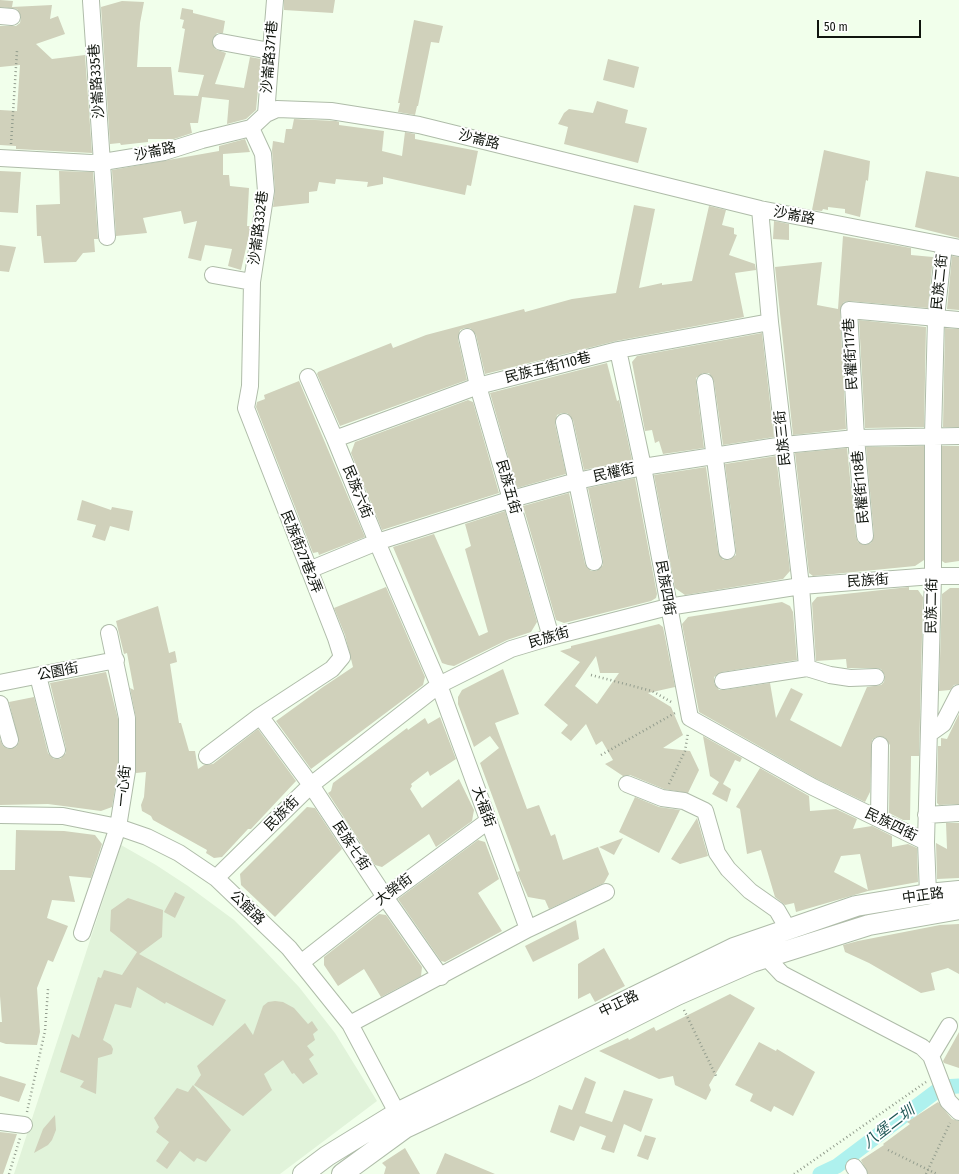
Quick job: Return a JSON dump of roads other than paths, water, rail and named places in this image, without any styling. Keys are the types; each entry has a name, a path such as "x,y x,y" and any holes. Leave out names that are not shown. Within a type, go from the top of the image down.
{"main road":[{"name":"中正路","path":"303,1174 327,1156 401,1121 734,948 856,906 928,894 959,891"},
{"name":"中正路","path":"342,1174 401,1121 526,1071 676,995 766,957 869,925 959,909"}],"street":[{"name":"沙崙路371巷","path":"266,114 275,0"},
{"name":"沙崙路335巷","path":"91,1 107,237"},
{"path":"221,42 270,51"},
{"name":"沙崙路","path":"5,159 91,163 102,162 164,152 202,140 251,128 266,114 277,109 331,111 419,126 760,209 951,246"},
{"name":"沙崙路332巷","path":"251,128 263,154 266,191 252,282"},
{"name":"民族三街","path":"760,209 770,322 801,586 807,668"},
{"name":"民族二街","path":"928,894 926,815 933,576 933,435 936,318 951,246"},
{"path":"213,275 252,282"},
{"name":"民族街27巷2弄","path":"207,756 260,716 332,669 342,657 336,638 246,408 250,386 252,282"},
{"name":"民權街117巷","path":"856,438 849,310 936,318"},
{"name":"民族二街","path":"936,318 959,320"},
{"path":"618,350 770,322"},
{"name":"民族五街","path":"467,337 478,386 551,637"},
{"name":"民族五街110巷","path":"478,386 618,350"},
{"name":"民族四街","path":"618,350 643,467 686,712 813,787 926,842"},
{"name":"民族六街","path":"308,377 439,685"},
{"path":"705,382 713,455 727,551"},
{"path":"335,439 478,386"},
{"path":"564,422 594,562"},
{"name":"民權街","path":"309,570 377,542 512,499 577,481 643,467 784,445 856,438 933,435 959,436"},
{"name":"民權街118巷","path":"856,438 865,536"},
{"name":"民族街","path":"216,878 311,785 439,685 511,649 551,637 668,607 801,586 933,576 959,576"},
{"name":"一心街","path":"82,933 118,827 127,772 126,718 116,660 109,634"},
{"name":"公園街","path":"0,683 116,660"},
{"path":"723,681 807,668 830,675 850,678 876,677"},
{"path":"38,676 57,750"},
{"name":"大福街","path":"439,685 528,929"},
{"path":"928,734 943,724 959,693"},
{"path":"0,704 10,740"},
{"name":"民族七街","path":"260,716 311,785 385,897 441,977"},
{"path":"879,819 880,745"},
{"path":"627,784 662,798 684,801 705,810 717,853 728,869 750,891 777,910 788,929"},
{"path":"926,815 959,813"},
{"name":"公館路","path":"0,815 63,816 118,827 147,836 179,853 216,878 302,962 350,1024 401,1121"},
{"name":"大榮街","path":"302,962 385,897 488,821"},
{"path":"350,1024 441,977 528,929 606,892"},
{"path":"766,957 782,974 922,1046 931,1056 955,1108"},
{"path":"931,1056 949,1026"},
{"path":"0,1122 24,1125"}],"waterway":[{"name":"八堡二圳","path":"820,1174 837,1166 942,1087 959,1086"}]}
